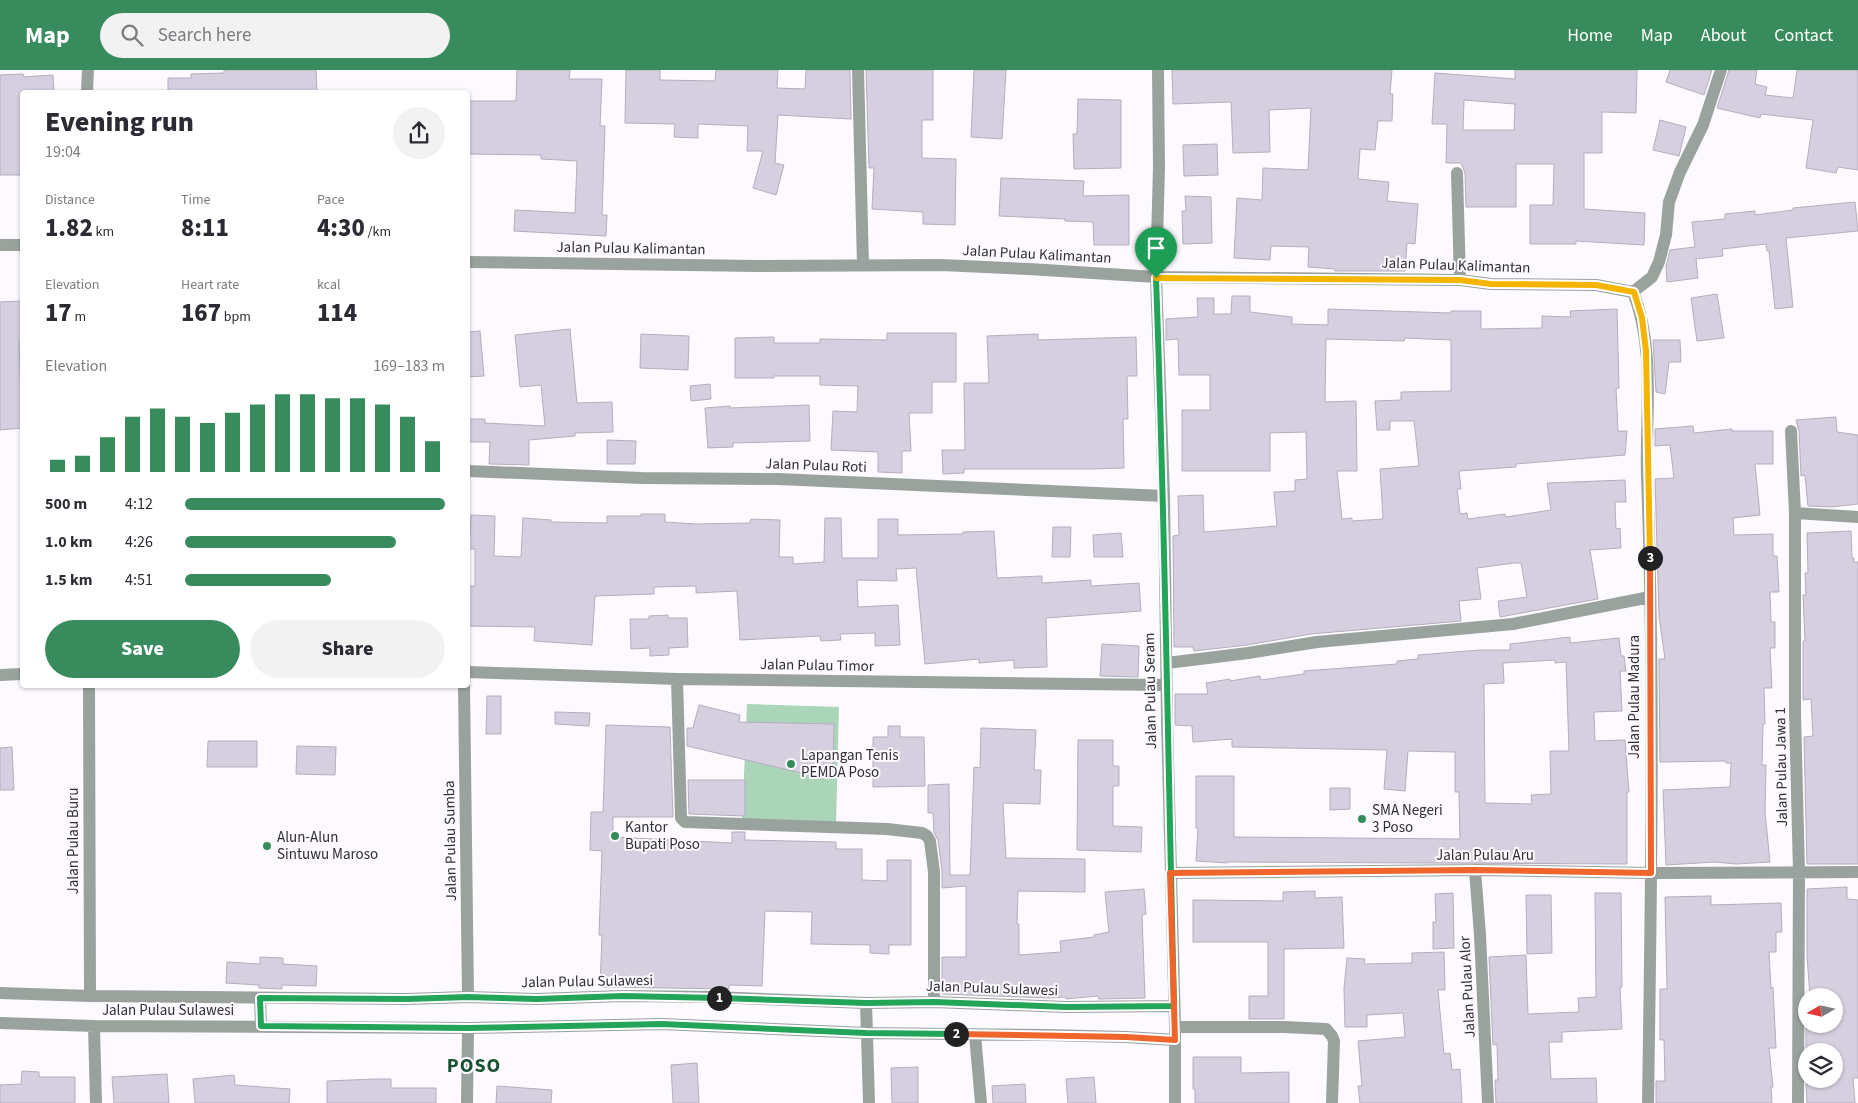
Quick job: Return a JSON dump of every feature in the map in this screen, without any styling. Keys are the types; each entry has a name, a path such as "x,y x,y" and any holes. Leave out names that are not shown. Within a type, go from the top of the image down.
{"street":[{"path":"87,90 88,70"},
{"path":"858,70 863,265"},
{"name":"Jalan Pulau Seram","path":"1158,70 1159,167 1156,278 1164,496 1166,685 1175,1033 1174,1103"},
{"path":"1634,292 1652,277 1659,262 1666,235 1669,202 1680,172 1702,125 1721,70"},
{"path":"1457,173 1460,280"},
{"path":"0,245 20,245"},
{"name":"Jalan Pulau Kalimantan","path":"470,262 759,266 941,265 1156,278 1460,280 1491,284 1596,285 1634,292"},
{"name":"Jalan Pulau Madura","path":"1634,292 1642,318 1646,351 1650,597 1651,873 1648,1103"},
{"name":"Jalan Pulau Jawa 1","path":"1791,431 1795,513 1795,715 1799,872 1798,1103"},
{"name":"Jalan Pulau Roti","path":"470,471 641,478 778,479 1164,496"},
{"path":"1795,513 1858,518"},
{"path":"1167,663 1317,642 1513,624 1650,597"},
{"name":"Jalan Pulau Timor","path":"470,672 677,679 1166,685"},
{"path":"0,676 20,674"},
{"path":"677,679 681,818 685,822 887,829 922,833 927,836 930,841 934,872 934,1002"},
{"name":"Jalan Pulau Buru","path":"89,688 90,996"},
{"name":"Jalan Pulau Sumba","path":"464,688 468,997"},
{"name":"Jalan Pulau Aru","path":"1170,873 1475,870 1651,873 1858,872"},
{"name":"Jalan Pulau Alor","path":"1475,870 1488,1103"},
{"name":"Jalan Pulau Sulawesi","path":"0,992 90,996 406,999 468,997 537,999 623,996 866,1003 934,1002 1066,1007 1174,1006"},
{"path":"260,998 261,1026"},
{"path":"866,1003 869,1103"},
{"name":"Jalan Pulau Sulawesi","path":"0,1023 94,1026 468,1028 662,1024 866,1033 975,1035 1175,1033 1284,1026 1326,1029 1332,1036 1334,1041 1332,1103"},
{"path":"94,1026 96,1103"},
{"path":"467,1103 468,1028"},
{"path":"975,1035 981,1103"}],"green space":[{"name":"Lapangan Tenis PEMDA Poso","path":"747,704 839,707 836,825 742,822"}],"building":[{"path":"224,70 316,70 317,90 168,90 168,78 191,78 191,74 224,73"},
{"path":"517,70 570,70 569,79 602,79 600,126 605,126 602,215 607,215 606,236 514,231 515,210 575,213 577,161 541,159 541,155 470,154 470,101 516,101"},
{"path":"626,70 660,70 660,80 715,81 716,70 778,70 777,88 805,89 806,70 850,70 851,119 778,115 775,163 784,165 776,195 753,188 763,151 747,151 748,126 698,124 698,138 674,137 675,124 625,123"},
{"path":"866,70 933,70 933,120 922,120 922,158 956,159 955,225 923,224 923,212 872,209 874,168 869,168"},
{"path":"974,70 1006,70 1002,139 971,137"},
{"path":"1172,70 1392,70 1390,94 1393,94 1392,121 1378,121 1375,150 1360,149 1358,179 1389,182 1387,201 1418,204 1415,244 1407,243 1405,271 1335,271 1335,269 1308,267 1309,247 1271,246 1270,260 1234,258 1237,198 1262,200 1263,168 1308,170 1311,108 1269,110 1270,152 1233,153 1231,102 1173,104"},
{"path":"1515,70 1637,70 1636,113 1602,112 1602,153 1584,153 1584,209 1645,213 1644,245 1576,241 1576,244 1530,244 1530,205 1553,205 1554,164 1516,164 1516,207 1466,207 1465,173 1461,163 1446,163 1447,124 1432,124 1435,73 1515,79","holes":["1464,100 1515,104 1514,130 1463,130"]},
{"path":"1670,70 1712,70 1704,95 1666,82"},
{"path":"1729,70 1757,70 1755,84 1767,87 1765,95 1793,98 1797,70 1858,70 1858,170 1838,167 1836,173 1806,168 1813,120 1761,114 1760,118 1717,108"},
{"path":"23,74 24,77 53,75 54,90 20,90 20,175 0,175 0,75"},
{"path":"1078,99 1121,100 1121,168 1074,169 1073,134 1077,134"},
{"path":"1660,120 1686,127 1679,156 1653,150"},
{"path":"1217,144 1218,175 1184,176 1183,145"},
{"path":"1001,178 1084,181 1083,196 1129,195 1129,245 1094,245 1093,222 999,216"},
{"path":"1185,196 1211,197 1212,243 1183,244 1182,211 1186,211"},
{"path":"1855,202 1858,231 1786,238 1793,307 1775,309 1769,251 1767,251 1766,244 1722,249 1723,256 1696,259 1698,278 1667,282 1666,267 1670,250 1695,247 1692,222 1725,219 1725,214 1755,211 1755,215 1793,210 1793,208"},
{"path":"1717,294 1724,338 1697,341 1691,298"},
{"path":"1232,296 1250,296 1250,312 1292,317 1292,324 1328,325 1328,309 1451,313 1451,311 1481,311 1481,329 1542,328 1542,316 1571,317 1570,311 1617,309 1619,388 1616,389 1618,431 1627,431 1625,455 1459,471 1461,489 1457,489 1460,514 1467,513 1468,519 1505,514 1506,517 1551,510 1547,483 1625,480 1626,502 1615,502 1616,529 1620,528 1621,548 1590,550 1598,599 1500,617 1498,601 1527,597 1521,563 1514,563 1477,568 1481,599 1459,601 1461,621 1311,634 1247,645 1194,651 1193,647 1174,647 1173,536 1179,535 1178,496 1203,495 1204,532 1277,526 1274,492 1295,491 1295,480 1307,479 1306,432 1270,433 1270,471 1182,471 1182,410 1210,410 1210,375 1179,375 1178,339 1166,340 1166,319 1198,317 1197,298 1214,298 1214,314 1231,314","holes":["1405,338 1451,340 1451,391 1401,392 1401,400 1375,401 1377,430 1390,430 1390,421 1414,421 1419,466 1380,469 1383,519 1352,521 1352,518 1342,519 1337,471 1357,471 1356,401 1325,402 1326,339 1404,341"]},
{"path":"20,301 20,428 0,430 0,302"},
{"path":"570,329 577,403 612,402 613,432 575,433 575,436 529,440 529,465 489,464 490,442 470,442 470,419 485,419 485,423 545,426 541,385 520,387 515,335"},
{"path":"480,331 484,376 470,377 470,332"},
{"path":"887,333 956,333 956,382 932,382 932,413 909,413 911,451 902,451 902,473 878,472 878,452 831,450 833,411 857,412 858,386 820,385 820,376 735,378 735,338 774,337 774,343 820,343 820,339 887,340"},
{"path":"641,334 689,336 688,370 640,368"},
{"path":"1038,334 1038,340 1136,337 1137,376 1127,376 1128,419 1123,419 1124,468 964,469 964,473 943,474 942,450 965,450 964,383 989,383 987,336"},
{"path":"1653,340 1680,340 1681,362 1669,362 1665,394 1656,392"},
{"path":"710,384 711,399 691,401 690,386"},
{"path":"809,405 810,441 733,443 733,447 708,448 705,408"},
{"path":"1836,417 1837,432 1858,435 1858,504 1831,507 1808,506 1805,475 1801,476 1799,431 1796,420"},
{"path":"1693,426 1694,433 1732,429 1732,431 1773,431 1773,464 1755,464 1760,515 1733,518 1734,535 1773,534 1773,556 1777,556 1779,592 1770,592 1771,622 1775,622 1775,648 1770,648 1772,688 1764,688 1765,724 1763,724 1762,765 1766,765 1765,812 1770,862 1736,864 1715,862 1666,865 1663,790 1730,787 1731,763 1726,763 1726,761 1660,762 1659,659 1665,659 1659,616 1655,479 1674,478 1670,445 1655,446 1655,429"},
{"path":"607,440 636,441 635,464 607,464"},
{"path":"641,514 665,514 665,522 696,524 750,523 751,519 780,520 779,557 793,557 793,564 824,562 825,518 841,518 842,558 878,558 878,519 898,519 898,535 963,534 963,532 994,531 997,578 1042,576 1042,583 1091,580 1091,586 1139,583 1141,611 1046,618 1047,667 1014,668 1014,660 979,663 979,659 925,664 916,568 896,569 897,581 857,580 858,607 898,605 900,645 875,646 875,633 840,634 841,640 821,641 820,636 740,640 737,591 696,593 696,586 654,587 654,594 595,596 592,645 534,641 535,627 470,626 470,586 475,586 475,549 470,549 471,515 495,516 494,556 521,557 523,518 551,520 551,522 607,523 607,516 641,516"},
{"path":"1053,527 1071,527 1070,557 1052,557"},
{"path":"1851,531 1852,558 1854,558 1854,562 1858,562 1858,864 1807,864 1804,737 1813,736 1811,699 1803,700 1803,641 1805,641 1803,595 1806,595 1805,573 1808,573 1807,533"},
{"path":"1121,533 1123,557 1094,557 1093,535"},
{"path":"668,615 668,618 687,618 688,647 669,648 669,655 650,656 650,648 631,649 630,619 649,619 649,616"},
{"path":"1570,637 1570,643 1619,638 1621,656 1624,656 1626,671 1620,671 1622,711 1594,712 1595,741 1625,740 1629,792 1627,792 1627,864 1227,863 1196,861 1198,828 1196,828 1196,776 1234,776 1234,837 1460,839 1459,792 1455,792 1455,752 1408,751 1405,791 1384,789 1387,750 1232,747 1232,739 1193,742 1192,726 1175,725 1175,694 1208,694 1206,683 1230,679 1230,681 1260,676 1261,680 1304,674 1304,671 1397,664 1397,661 1418,659 1418,655 1480,650 1510,650 1510,644","holes":["1555,660 1555,663 1566,662 1569,751 1550,751 1551,794 1531,795 1532,804 1485,803 1484,684 1504,683 1503,663"]},
{"path":"1102,644 1139,646 1138,677 1100,676"},
{"path":"487,696 501,696 501,734 486,734"},
{"path":"699,705 740,715 739,722 834,724 833,776 814,776 687,746 687,728 693,728"},
{"path":"555,712 590,713 589,726 555,724"},
{"path":"606,725 670,727 673,817 613,817 613,837 732,843 732,832 745,832 745,840 836,842 836,849 862,849 862,880 887,881 887,860 911,860 911,945 889,945 889,954 870,953 870,945 811,944 812,912 765,911 762,986 729,985 729,989 600,987 602,935 599,935 602,851 590,850 591,812 603,812"},
{"path":"888,726 900,726 900,737 924,737 925,786 873,787 873,737 888,737"},
{"path":"981,728 1036,730 1034,770 1041,770 1040,804 1003,803 1006,858 1085,859 1085,892 1018,891 1017,924 1019,924 1019,955 1061,952 1060,941 1094,937 1094,935 1109,932 1105,892 1144,889 1146,914 1142,915 1145,998 1099,999 1098,996 1066,999 1066,997 942,994 942,957 966,957 966,886 942,888 942,871 938,840 934,833 933,813 928,813 928,785 949,784 950,875 970,875 974,767 980,768"},
{"path":"1078,740 1113,740 1113,766 1119,766 1119,786 1113,786 1113,826 1142,827 1141,852 1077,850"},
{"path":"208,741 257,741 257,767 207,767"},
{"path":"297,746 336,747 335,775 296,774"},
{"path":"12,747 14,790 0,790 0,748"},
{"path":"688,780 745,780 745,816 689,814"},
{"path":"1330,788 1350,788 1350,809 1330,810"},
{"path":"1847,887 1847,899 1858,900 1858,1078 1853,1078 1855,1103 1807,1103 1806,1088 1843,1088 1843,1043 1806,1043 1806,1033 1843,1033 1843,988 1809,988 1807,956 1807,889"},
{"path":"1315,891 1315,898 1342,897 1344,948 1284,949 1284,1019 1249,1019 1249,996 1268,996 1268,942 1193,942 1193,900 1283,901 1283,892"},
{"path":"1453,893 1454,948 1433,949 1433,922 1436,922 1435,894"},
{"path":"1595,893 1621,893 1622,987 1620,987 1622,1029 1562,1032 1562,1042 1549,1042 1551,1079 1596,1078 1597,1103 1496,1103 1495,1080 1498,1080 1497,1044 1493,1045 1489,957 1526,955 1528,1014 1579,1012 1578,998 1596,997"},
{"path":"1526,895 1551,895 1552,953 1527,954"},
{"path":"1711,896 1711,905 1781,903 1782,932 1776,932 1776,952 1769,952 1776,1048 1769,1048 1773,1087 1771,1087 1772,1103 1656,1103 1656,1081 1665,1081 1664,1040 1660,1040 1660,989 1667,989 1665,897"},
{"path":"1444,952 1445,990 1438,990 1444,1054 1450,1053 1452,1070 1460,1069 1462,1103 1360,1103 1358,1086 1362,1086 1358,1041 1405,1037 1403,1013 1367,1015 1367,1027 1345,1027 1344,989 1347,958 1365,959 1364,964 1412,963 1412,953"},
{"path":"260,957 283,958 283,964 317,966 316,986 282,985 282,989 259,988 259,985 226,983 227,962 260,964"},
{"path":"1193,1057 1241,1057 1241,1073 1289,1072 1289,1103 1195,1103"},
{"path":"697,1063 699,1103 673,1103 671,1065"},
{"path":"918,1067 918,1103 892,1103 891,1068"},
{"path":"22,1071 39,1072 39,1077 75,1077 75,1103 0,1103 0,1085 21,1084"},
{"path":"167,1074 169,1103 114,1103 112,1077"},
{"path":"234,1075 235,1085 290,1089 289,1103 195,1103 193,1079"},
{"path":"1094,1077 1096,1103 1068,1103 1066,1079"},
{"path":"391,1079 391,1088 436,1088 436,1103 327,1103 327,1081"},
{"path":"1025,1084 1026,1103 993,1103 992,1086"},
{"path":"497,1086 552,1090 551,1103 496,1103"}],"place":[{"name":"Lapangan Tenis PEMDA Poso","path":"791,764"},
{"name":"SMA Negeri 3 Poso","path":"1362,819"},
{"name":"Kantor Bupati Poso","path":"615,836"},
{"name":"Alun-Alun Sintuwu Maroso","path":"267,846"}],"district":[{"name":"POSO","path":"474,1065"}],"route":[{"path":"1156,278 1164,496 1166,685 1170,873 1174,1006 1066,1007 934,1002 866,1003 772,998 623,996 537,999 287,997 260,998 261,1026 468,1028 584,1024 662,1024 866,1033 1046,1035 1175,1040 1170,873 1475,870 1651,873 1648,400 1644,327 1634,292 1596,285 1491,284 1460,280 1156,278"}]}
